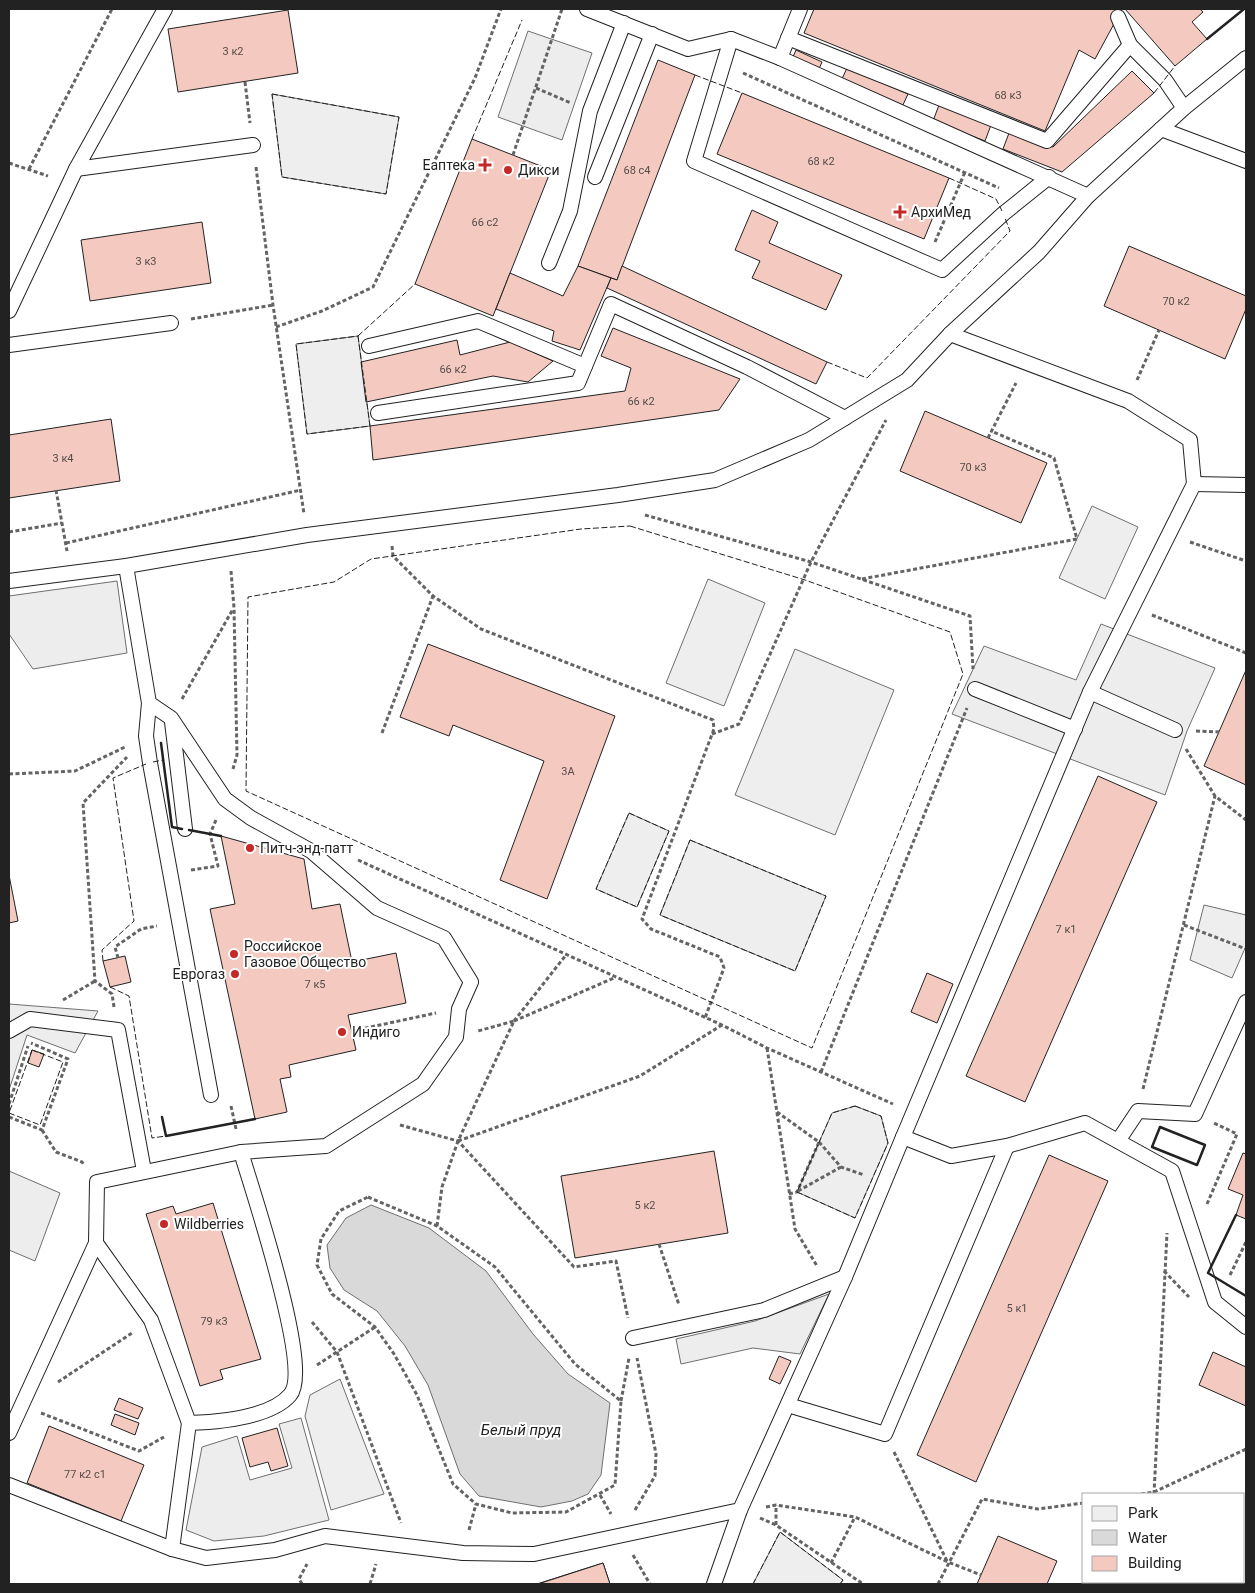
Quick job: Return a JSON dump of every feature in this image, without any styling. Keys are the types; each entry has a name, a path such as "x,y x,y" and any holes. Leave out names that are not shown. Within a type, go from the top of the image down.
{"lane":[{"path":"9,311 76,169 165,9"},
{"path":"587,9 688,49 731,39 780,58 1088,196"},
{"path":"780,58 800,9"},
{"path":"1118,18 1130,45 1165,80 1184,108"},
{"path":"549,262 570,211 590,111 624,23"},
{"path":"595,177 652,34"},
{"path":"788,38 1047,141 1130,45"},
{"path":"731,39 694,161 942,270 1014,205 1049,177"},
{"path":"9,581 126,566 307,535 618,495 715,480 809,440 907,380 950,334 1039,252 1088,196 1184,108 1246,58"},
{"path":"1161,129 1246,161"},
{"path":"76,169 253,145"},
{"path":"378,413 578,383 610,304 747,367 845,418"},
{"path":"369,346 478,321 585,366"},
{"path":"9,345 171,323"},
{"path":"714,1584 740,1510 845,1277 1090,692 1194,484 1190,440 1128,401 950,334"},
{"path":"1194,484 1246,485"},
{"path":"126,566 149,702 146,736 211,1095"},
{"path":"974,689 1075,729"},
{"path":"1090,692 1175,730"},
{"path":"9,1433 96,1243 97,1182 241,1152 326,1146 423,1084 456,1037 459,1009 471,982 444,938 377,908 311,851 251,818 225,799 171,718 149,702"},
{"path":"171,718 185,829"},
{"path":"1118,1141 1138,1111 1195,1114 1246,1002"},
{"path":"9,1031 30,1018 118,1030 144,1172"},
{"path":"903,1137 951,1156 1007,1146 1086,1123 1172,1171 1215,1302 1246,1327"},
{"path":"788,1405 885,1434 1007,1146"},
{"path":"189,1423 218,1422 274,1408 291,1395 297,1377 291,1328 241,1152"},
{"path":"96,1243 151,1320 189,1423 172,1549"},
{"path":"632,1338 764,1310 845,1277"},
{"path":"9,1485 172,1549 206,1558 275,1550 325,1536 382,1545 409,1545 463,1553 534,1554 740,1510"}],"path":[{"path":"29,169 112,9"},
{"path":"276,327 322,310 373,287 475,78 502,9"},
{"path":"513,155 562,9"},
{"path":"722,64 998,187 1014,205"},
{"path":"245,82 276,327 307,535"},
{"path":"536,88 590,111"},
{"path":"9,163 69,183"},
{"path":"926,263 965,172"},
{"path":"171,323 273,305"},
{"path":"1128,401 1159,330"},
{"path":"988,438 1026,363"},
{"path":"712,734 739,724 811,562 889,414"},
{"path":"861,579 1077,539 1054,458 991,431"},
{"path":"56,490 71,572"},
{"path":"66,543 301,490"},
{"path":"643,514 811,562 970,616 974,689 821,1072"},
{"path":"9,532 62,523"},
{"path":"1169,535 1246,561"},
{"path":"392,543 393,556 433,596 481,629 708,718 714,724 712,734 642,919 651,929 720,957 724,968 705,1018"},
{"path":"225,799 237,755 234,608 229,547"},
{"path":"382,733 433,596"},
{"path":"1133,607 1246,653"},
{"path":"171,718 234,608"},
{"path":"1175,730 1216,796 1246,820"},
{"path":"9,774 75,771 146,736"},
{"path":"118,1030 112,994 95,981 83,803 146,736"},
{"path":"1138,1111 1216,796"},
{"path":"210,834 218,866"},
{"path":"351,857 614,978 722,1025 768,1048 913,1112"},
{"path":"1184,926 1246,949"},
{"path":"118,958 115,947 141,929"},
{"path":"437,1226 442,1188 458,1141 514,1021 566,955"},
{"path":"456,1037 514,1021 614,978"},
{"path":"352,1031 459,1009"},
{"path":"458,1141 640,1076 722,1025"},
{"path":"9,1104 29,1043 68,1060 42,1130"},
{"path":"768,1048 788,1194 795,1229 828,1283"},
{"path":"229,1097 235,1123"},
{"path":"777,1111 819,1142 841,1167 872,1178"},
{"path":"1194,1237 1237,1134 1195,1114"},
{"path":"9,1117 42,1130 56,1152 82,1162 97,1182"},
{"path":"373,1117 458,1141 574,1267 616,1261 656,1454 655,1476 621,1534 650,1584"},
{"path":"797,1192 819,1142"},
{"path":"788,1194 797,1192 841,1167"},
{"path":"621,1401 574,1364 495,1267 437,1226 368,1197 339,1211 321,1239 317,1265 332,1294 375,1327 416,1395 453,1484 476,1504 512,1513 566,1512 615,1485 621,1401 632,1338"},
{"path":"1167,1231 1154,1493 1246,1449"},
{"path":"1236,1264 1246,1242"},
{"path":"659,1244 686,1327"},
{"path":"54,1384 151,1320"},
{"path":"297,1377 375,1327"},
{"path":"337,1352 409,1545"},
{"path":"22,1406 139,1451 189,1423"},
{"path":"885,1434 948,1562"},
{"path":"938,1584 982,1498 1038,1509 1082,1503"},
{"path":"776,1505 776,1525"},
{"path":"740,1510 776,1505 855,1517 948,1562 981,1575"},
{"path":"740,1510 776,1525 863,1584"},
{"path":"831,1563 855,1517"}],"green space":[{"path":"272,94 399,117 386,194 282,177"},
{"path":"358,336 370,426 307,434 296,344"},
{"path":"1092,506 1138,527 1105,599 1059,578"},
{"path":"708,579 765,603 724,706 666,683"},
{"path":"795,649 894,690 835,835 735,795"},
{"path":"629,813 669,831 637,907 596,889"},
{"path":"690,840 826,896 795,971 660,915"},
{"path":"1204,905 1246,915 1246,946 1232,978 1190,960"},
{"path":"855,1106 881,1116 888,1143 855,1218 797,1192 832,1113"},
{"path":"340,1379 384,1494 331,1510 305,1416 310,1395"},
{"path":"780,1532 843,1580 840,1584 753,1584"}],"shaded area":[{"path":"528,31 592,53 562,140 498,117"},
{"path":"117,581 127,653 33,669 9,634 9,596"},
{"path":"1101,624 1215,668 1187,731 1165,795 952,714 984,646 1076,680"},
{"path":"9,1004 98,1011 75,1053 27,1035 9,1090"},
{"path":"9,1171 60,1193 35,1261 9,1250"},
{"path":"829,1294 800,1354 753,1348 681,1364 676,1339 755,1321"},
{"path":"301,1418 329,1520 264,1536 214,1541 186,1530 202,1447 237,1436 250,1480 292,1468 279,1424"}],"water":[{"name":"Белый пруд","path":"371,1205 429,1228 486,1271 533,1334 568,1374 610,1403 601,1475 588,1494 572,1501 541,1507 479,1496 460,1474 428,1385 405,1346 377,1311 344,1290 330,1268 327,1245 346,1218"}],"building":[{"path":"814,9 1122,9 1095,59 1079,50 1045,131 804,33"},
{"path":"1125,9 1200,9 1203,12 1192,22 1207,39 1175,66"},
{"path":"288,10 298,73 178,92 168,29"},
{"path":"796,50 822,62 818,71 792,59"},
{"path":"658,60 695,75 617,280 578,266"},
{"path":"847,68 908,94 902,107 841,81"},
{"path":"1132,71 1154,93 1062,172 1003,149 1009,133 1053,147"},
{"path":"742,93 949,178 924,239 717,154"},
{"path":"939,105 991,125 985,141 933,121"},
{"path":"472,139 551,170 493,316 415,284"},
{"path":"752,210 778,222 769,243 842,275 826,310 752,278 760,261 735,250"},
{"path":"202,222 211,283 90,301 81,240"},
{"path":"1129,246 1246,296 1246,309 1225,359 1104,306"},
{"path":"578,266 611,278 580,350 552,341 554,331 496,309 510,273 563,296"},
{"path":"622,266 827,362 816,384 607,288 611,278 617,280"},
{"path":"613,328 740,379 719,410 373,460 370,426 625,391 631,368 601,356"},
{"path":"457,340 460,355 510,342 553,361 528,382 493,376 366,402 361,362"},
{"path":"925,411 1047,463 1021,523 900,471"},
{"path":"111,419 120,481 9,498 9,435"},
{"path":"428,644 615,716 547,899 500,880 544,761 453,725 449,736 400,717"},
{"path":"1246,670 1246,785 1204,766"},
{"path":"1098,776 1157,802 1025,1102 966,1076"},
{"path":"221,836 304,859 312,909 340,904 352,962 396,953 406,1003 348,1015 356,1050 289,1065 291,1077 280,1079 287,1112 255,1119 210,909 235,904"},
{"path":"9,875 18,921 9,923"},
{"path":"125,956 131,982 110,987 103,961"},
{"path":"927,973 953,984 937,1023 911,1012"},
{"path":"32,1050 44,1054 39,1067 28,1063"},
{"path":"714,1151 728,1233 575,1258 561,1176"},
{"path":"1243,1153 1246,1154 1246,1219 1236,1215 1243,1195 1228,1189"},
{"path":"1049,1155 1108,1181 976,1482 917,1455"},
{"path":"213,1203 261,1359 220,1370 223,1379 200,1386 146,1214 173,1206 176,1214"},
{"path":"1213,1352 1246,1367 1246,1406 1199,1385"},
{"path":"779,1356 791,1361 780,1384 769,1379"},
{"path":"119,1398 143,1408 138,1419 114,1410"},
{"path":"115,1414 139,1423 135,1435 111,1425"},
{"path":"49,1426 144,1465 121,1521 27,1483"},
{"path":"277,1428 288,1466 271,1471 268,1462 250,1467 242,1438"},
{"path":"998,1536 1057,1561 1047,1584 977,1584"},
{"path":"603,1563 610,1584 537,1584"},
{"path":"603,1563 610,1584 538,1584"}],"fence":[{"path":"472,139 522,20"},
{"path":"1154,93 1175,66"},
{"path":"695,75 742,93"},
{"path":"272,94 399,117 386,194 282,177 272,94"},
{"path":"949,178 996,199 1002,211"},
{"path":"827,362 867,378 1010,231 1005,218"},
{"path":"358,336 415,284"},
{"path":"358,336 370,426 307,434 296,344 358,336"},
{"path":"630,526 805,580 950,632 963,674 812,1048 246,791 248,597 334,582 371,559 581,529 630,526"},
{"path":"153,762 163,760"},
{"path":"103,961 102,950 134,921 113,778 146,764"},
{"path":"629,813 669,831 637,907 596,889 629,813"},
{"path":"690,840 826,896 795,971 660,915 690,840"},
{"path":"110,987 129,996 152,1138 166,1136"},
{"path":"32,1050 63,1062 40,1125 9,1113 32,1050"},
{"path":"855,1106 881,1116 888,1143 855,1218 797,1192 832,1113 855,1106"},
{"path":"753,1584 780,1532 843,1580 840,1584"}],"wall":[{"path":"1207,39 1244,9"},
{"path":"161,743 172,827 182,829"},
{"path":"189,830 221,836"},
{"path":"162,1117 166,1136 255,1119"},
{"path":"1160,1127 1205,1145 1197,1165 1152,1147 1160,1127"},
{"path":"1236,1215 1208,1273 1246,1296"}],"place":[{"name":"Еаптека","path":"485,165"},
{"name":"Дикси","path":"508,170"},
{"name":"АрхиМед","path":"900,212"},
{"name":"Питч-энд-патт","path":"250,848"},
{"name":"Российское Газовое Общество","path":"234,954"},
{"name":"Еврогаз","path":"235,974"},
{"name":"Индиго","path":"342,1032"},
{"name":"Wildberries","path":"164,1224"}]}
